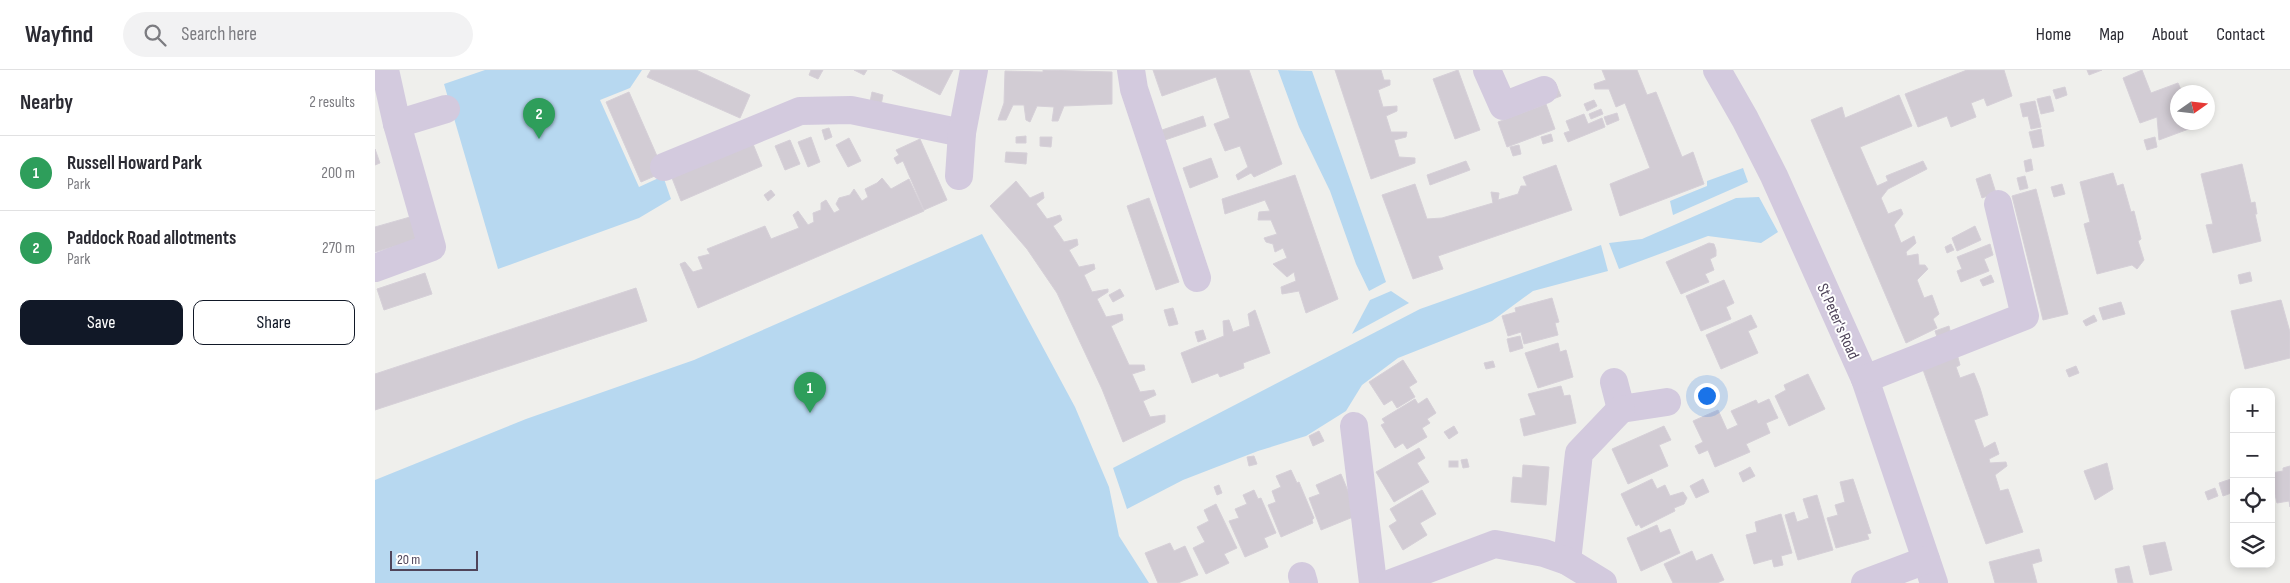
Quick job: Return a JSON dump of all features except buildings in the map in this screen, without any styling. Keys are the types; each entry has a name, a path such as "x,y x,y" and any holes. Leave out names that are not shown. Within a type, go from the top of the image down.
{"street":[{"path":"375,268 432,247 397,124 385,70"},
{"path":"959,176 962,133 974,70"},
{"path":"1131,70 1150,177 1197,278"},
{"path":"1487,70 1503,106 1544,90"},
{"name":"St Peter's Road","path":"1717,70 1774,176 1865,379 1930,572"},
{"path":"397,124 447,109"},
{"path":"664,168 800,111 851,110 962,133"},
{"path":"1865,379 2025,316 1998,204"},
{"path":"1614,382 1621,409"},
{"path":"1567,561 1579,453 1621,409 1667,402"},
{"path":"1354,426 1373,583"},
{"path":"1391,583 1495,544 1544,553 1567,561 1603,583"},
{"path":"1865,583 1930,572"}],"shaded area":[{"path":"485,70 642,70 630,88 600,100 639,187 663,176 671,199 639,218 498,269 444,84"},
{"path":"1278,70 1312,71 1386,282 1369,291 1356,264 1330,191 1299,127"},
{"path":"1743,168 1748,182 1673,215 1670,201 1707,186 1707,181"},
{"path":"1759,197 1778,232 1761,243 1708,236 1619,269 1609,243 1642,239 1736,198"},
{"path":"982,234 1075,407 1109,487 1119,536 1149,583 375,583 375,480 526,419 694,360"},
{"path":"1601,245 1608,271 1533,291 1492,321 1398,358 1362,385 1346,411 1306,436 1258,451 1183,480 1127,509 1113,468 1420,309"},
{"path":"1391,291 1409,303 1352,334 1370,300"}],"place":[{"name":"Paddock Road allotments","path":"539,139"},
{"name":"Russell Howard Park","path":"810,413"}]}
